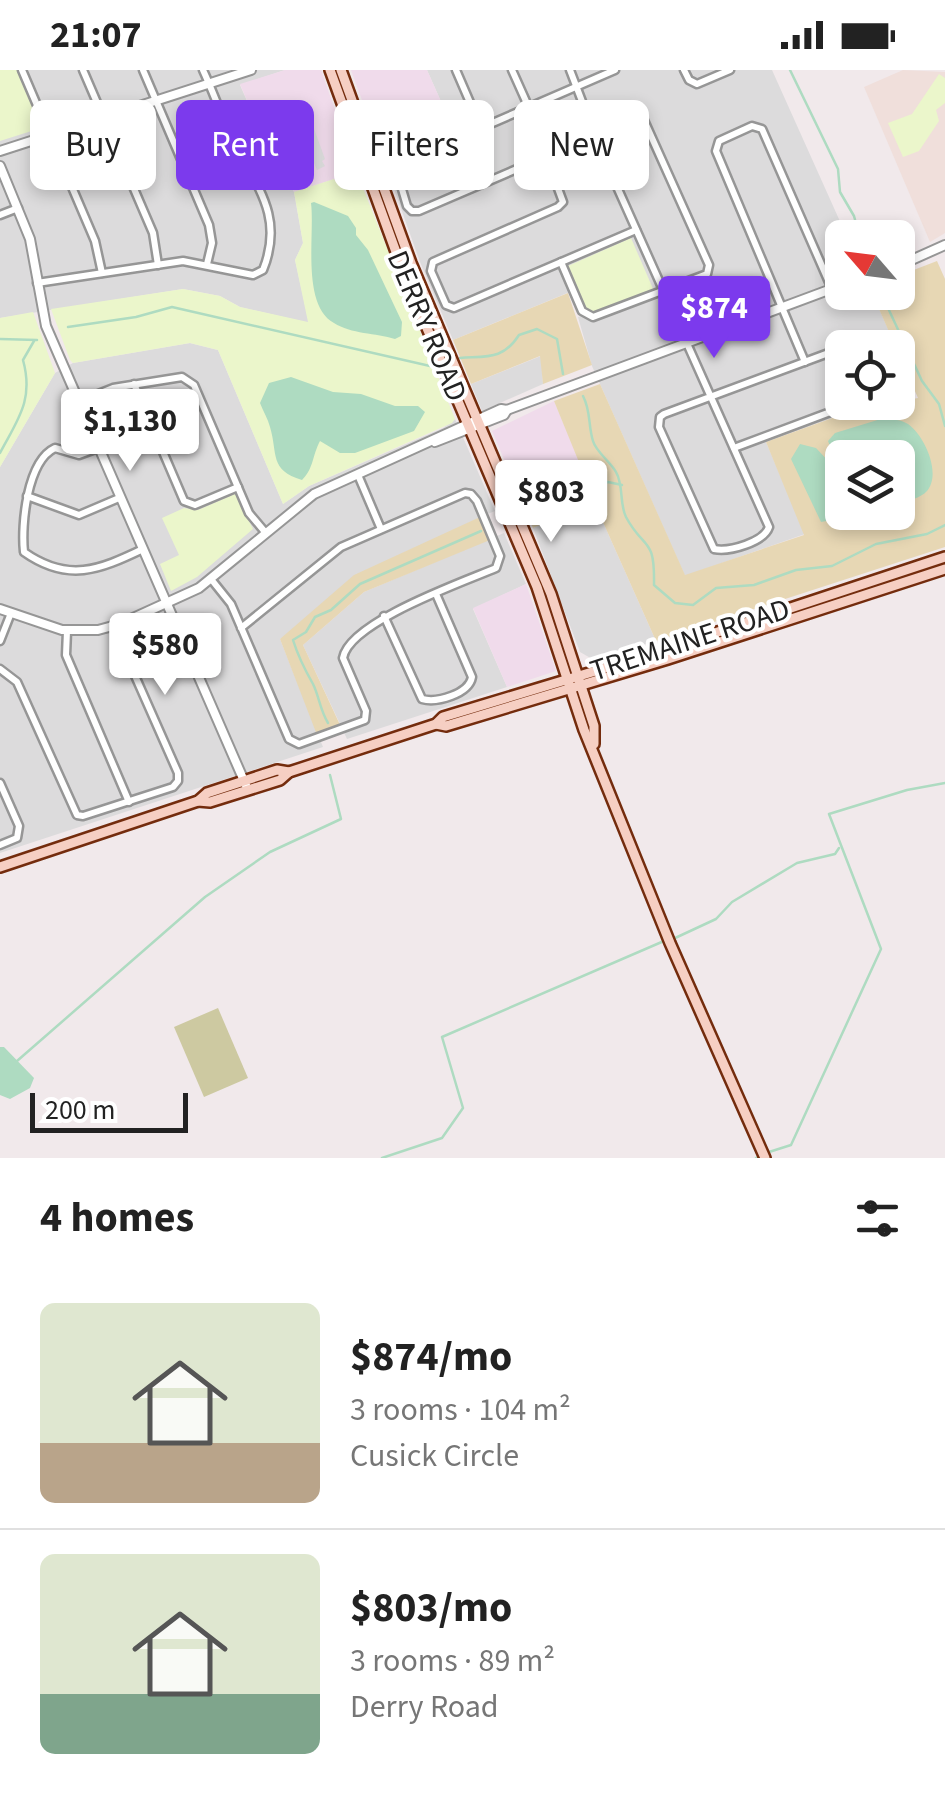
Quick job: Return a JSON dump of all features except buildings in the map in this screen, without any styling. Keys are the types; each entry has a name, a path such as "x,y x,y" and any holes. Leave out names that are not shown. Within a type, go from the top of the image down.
{"main road":[{"name":"DERRY ROAD","path":"330,70 404,274 474,424"},
{"name":"DERRY ROAD","path":"341,70 411,263 575,683 584,730 765,1158"},
{"name":"TREMAINE ROAD","path":"575,683 945,557"},
{"name":"TREMAINE ROAD","path":"0,867 198,800 210,802 246,785 280,780 289,772 436,724 443,717 575,683 945,569"}],"street":[{"path":"22,70 35,100"},
{"path":"82,70 95,100"},
{"path":"143,70 211,229 207,264"},
{"path":"37,283 184,261 258,274 265,267 271,241 265,197 234,140 204,70"},
{"path":"156,100 252,70"},
{"path":"456,70 469,100"},
{"path":"512,70 525,100"},
{"path":"570,70 582,100"},
{"path":"547,100 616,70"},
{"path":"684,70 689,80 697,84 730,70"},
{"path":"805,362 715,148 722,138 752,126 763,131 825,272"},
{"path":"561,262 582,311 590,317 704,276 710,268 649,131"},
{"path":"0,152 30,142"},
{"path":"0,166 30,238 46,326 246,785"},
{"path":"74,190 96,241 102,273"},
{"path":"134,190 152,233 158,265"},
{"path":"402,190 409,209 420,211 468,190"},
{"path":"560,190 561,204 434,261 431,268 444,304 454,308 636,230"},
{"path":"619,190 712,397 769,530 762,538 720,551 711,545 658,424 664,414 712,397 825,355"},
{"path":"0,215 18,208"},
{"path":"915,258 945,244"},
{"path":"0,609 67,631 113,626 211,579 306,498 474,424 504,415 507,410 825,291"},
{"path":"78,402 134,384 182,377 192,382 249,513 265,532"},
{"path":"134,384 184,501 195,505 238,486"},
{"path":"734,448 825,414"},
{"path":"98,448 78,455 55,448 48,451 26,496 22,548 28,556 65,570 85,572 143,549"},
{"path":"358,475 381,530"},
{"path":"211,579 228,599 289,739 299,744 366,720 366,711 342,654 384,616 496,568 500,562 474,496 465,493 335,550 241,628"},
{"path":"26,496 79,515 120,498"},
{"path":"384,616 422,699 430,701 465,690 472,677 436,594"},
{"path":"0,641 11,613"},
{"path":"0,669 16,682 74,814 83,816 172,788 178,776 113,626"},
{"path":"67,631 66,655 130,802"},
{"path":"0,783 20,830 17,838 0,845"}],"shaded area":[{"path":"0,70 285,70 240,85 247,100 176,100 176,190 293,190 303,243 295,260 309,323 183,289 0,318"},
{"path":"0,70 19,70 31,100 30,131 0,141"},
{"path":"285,70 321,70 334,107 334,179 314,186 314,100 247,100 240,84"},
{"path":"351,70 427,70 440,100 362,100"},
{"path":"427,70 772,70 839,220 825,220 825,310 880,310 888,330 825,330 827,420 766,442 805,534 685,576 592,366 578,317 654,291 568,268 577,289 453,340 394,190 494,190 494,100 440,100"},
{"path":"903,70 945,72 945,233 930,242 864,87"},
{"path":"939,74 945,78 945,103 936,110 939,121 919,151 903,157 888,123 912,114"},
{"path":"314,129 325,159 325,166 317,170"},
{"path":"334,179 334,190 364,190 455,419 309,486 283,504 218,350 190,343 73,363 51,309 183,289 308,322 295,260 303,243 294,192 314,190 314,186"},
{"path":"314,202 348,216 356,228 356,235 368,250 402,322 401,336 395,339 348,329 324,314 313,285"},
{"path":"631,238 654,291 591,313 586,311 568,266"},
{"path":"937,261 945,279 945,547 656,641 594,502 533,528 522,502 582,476 583,472 554,401 600,384 685,575 804,535 766,442 827,420 915,420 915,330 888,330 879,310 915,310 915,269"},
{"path":"568,293 592,365 543,384 540,356 471,384 453,340"},
{"path":"33,312 55,373 0,467 0,318"},
{"path":"190,343 218,350 283,504 309,486 443,428 455,419 495,511 280,639 323,747 0,853 0,467 55,373 73,363"},
{"path":"541,356 543,384 482,411 471,384"},
{"path":"291,377 333,392 361,394 395,406 418,406 425,412 414,431 355,453 340,453 320,441 302,480 279,466 260,403 269,383"},
{"path":"554,401 584,472 582,477 522,502 492,431"},
{"path":"877,420 908,424 925,445 932,465 927,491 915,498 915,440 829,440 835,433"},
{"path":"800,444 816,448 825,458 825,521 821,522 791,459"},
{"path":"235,494 253,529 197,577 171,591 160,564 179,555 162,518 184,508 198,510"},
{"path":"594,502 656,641 594,660 580,652 533,528"},
{"path":"480,517 490,540 364,592 303,645 341,727 317,735 280,639 354,575"},
{"path":"504,533 526,584 473,609 507,687 347,739 303,645 364,592"},
{"path":"526,584 556,671 507,687 473,608"},
{"path":"218,1008 248,1078 204,1097 174,1027"},
{"path":"0,1047 34,1078 30,1088 10,1099 0,1095"}],"waterway":[{"path":"790,70 838,169 840,192 855,220"},
{"path":"68,327 136,317 172,307 430,366"},
{"path":"889,310 922,381 939,404 945,426"},
{"path":"460,358 500,353 519,335 537,329 557,339 563,374"},
{"path":"0,339 37,340"},
{"path":"0,453 22,409 27,387 23,360 34,341"},
{"path":"583,396 595,445 620,483 626,517 650,550 654,585 675,603 693,605 716,588 754,585 796,570 832,566 876,544 927,534 945,525"},
{"path":"534,511 608,482 622,485"},
{"path":"328,723 293,640 306,632 315,617 331,610 360,584 481,531"},
{"path":"17,1061 205,897 270,852 341,819 330,775"},
{"path":"769,1152 791,1145 881,949 829,814 907,790 945,783"},
{"path":"673,939 716,919 732,902 797,863 835,854 839,848"},
{"path":"382,1158 442,1138 463,1108 442,1037 664,941"}]}
